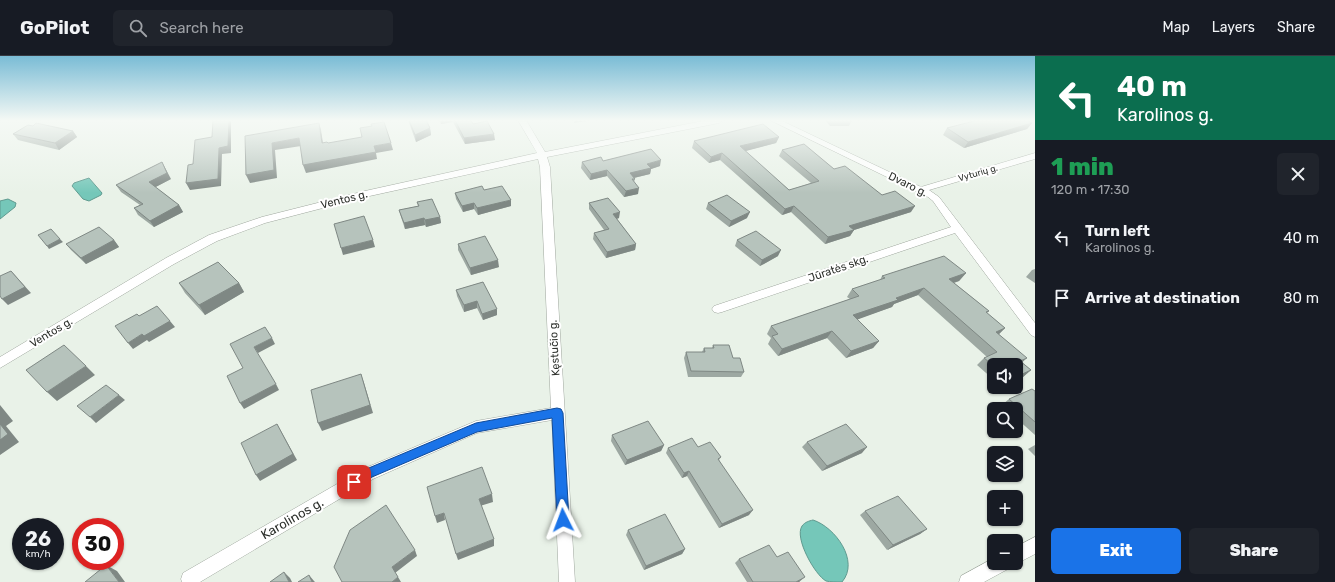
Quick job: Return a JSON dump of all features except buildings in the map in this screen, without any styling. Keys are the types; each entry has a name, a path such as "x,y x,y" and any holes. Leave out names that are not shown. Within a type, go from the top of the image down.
{"street":[{"name":"Kęstučio g.","path":"536,145 542,155 545,167 566,582"},
{"name":"Ventos g.","path":"0,363 170,261 213,238 269,218 365,194 595,145"},
{"name":"Dvaro g.","path":"825,145 936,199 1035,332"},
{"name":"Vyturių g.","path":"920,190 1035,156"},
{"name":"Jūratės skg.","path":"718,309 958,228"},
{"name":"Karolinos g.","path":"189,578 368,474 476,427 557,413"},
{"path":"1023,552 1035,545"},
{"path":"967,582 989,570"}],"water":[{"path":"89,178 102,193 89,201 83,199 72,186 74,183"},
{"path":"8,199 16,203 15,207 0,219 0,201"},
{"path":"813,520 821,524 837,537 847,555 847,574 842,582 826,581 816,572 807,556 803,547 800,532 803,525"}],"route":[{"path":"354,482 368,474 476,427 557,413 563,520"}]}
